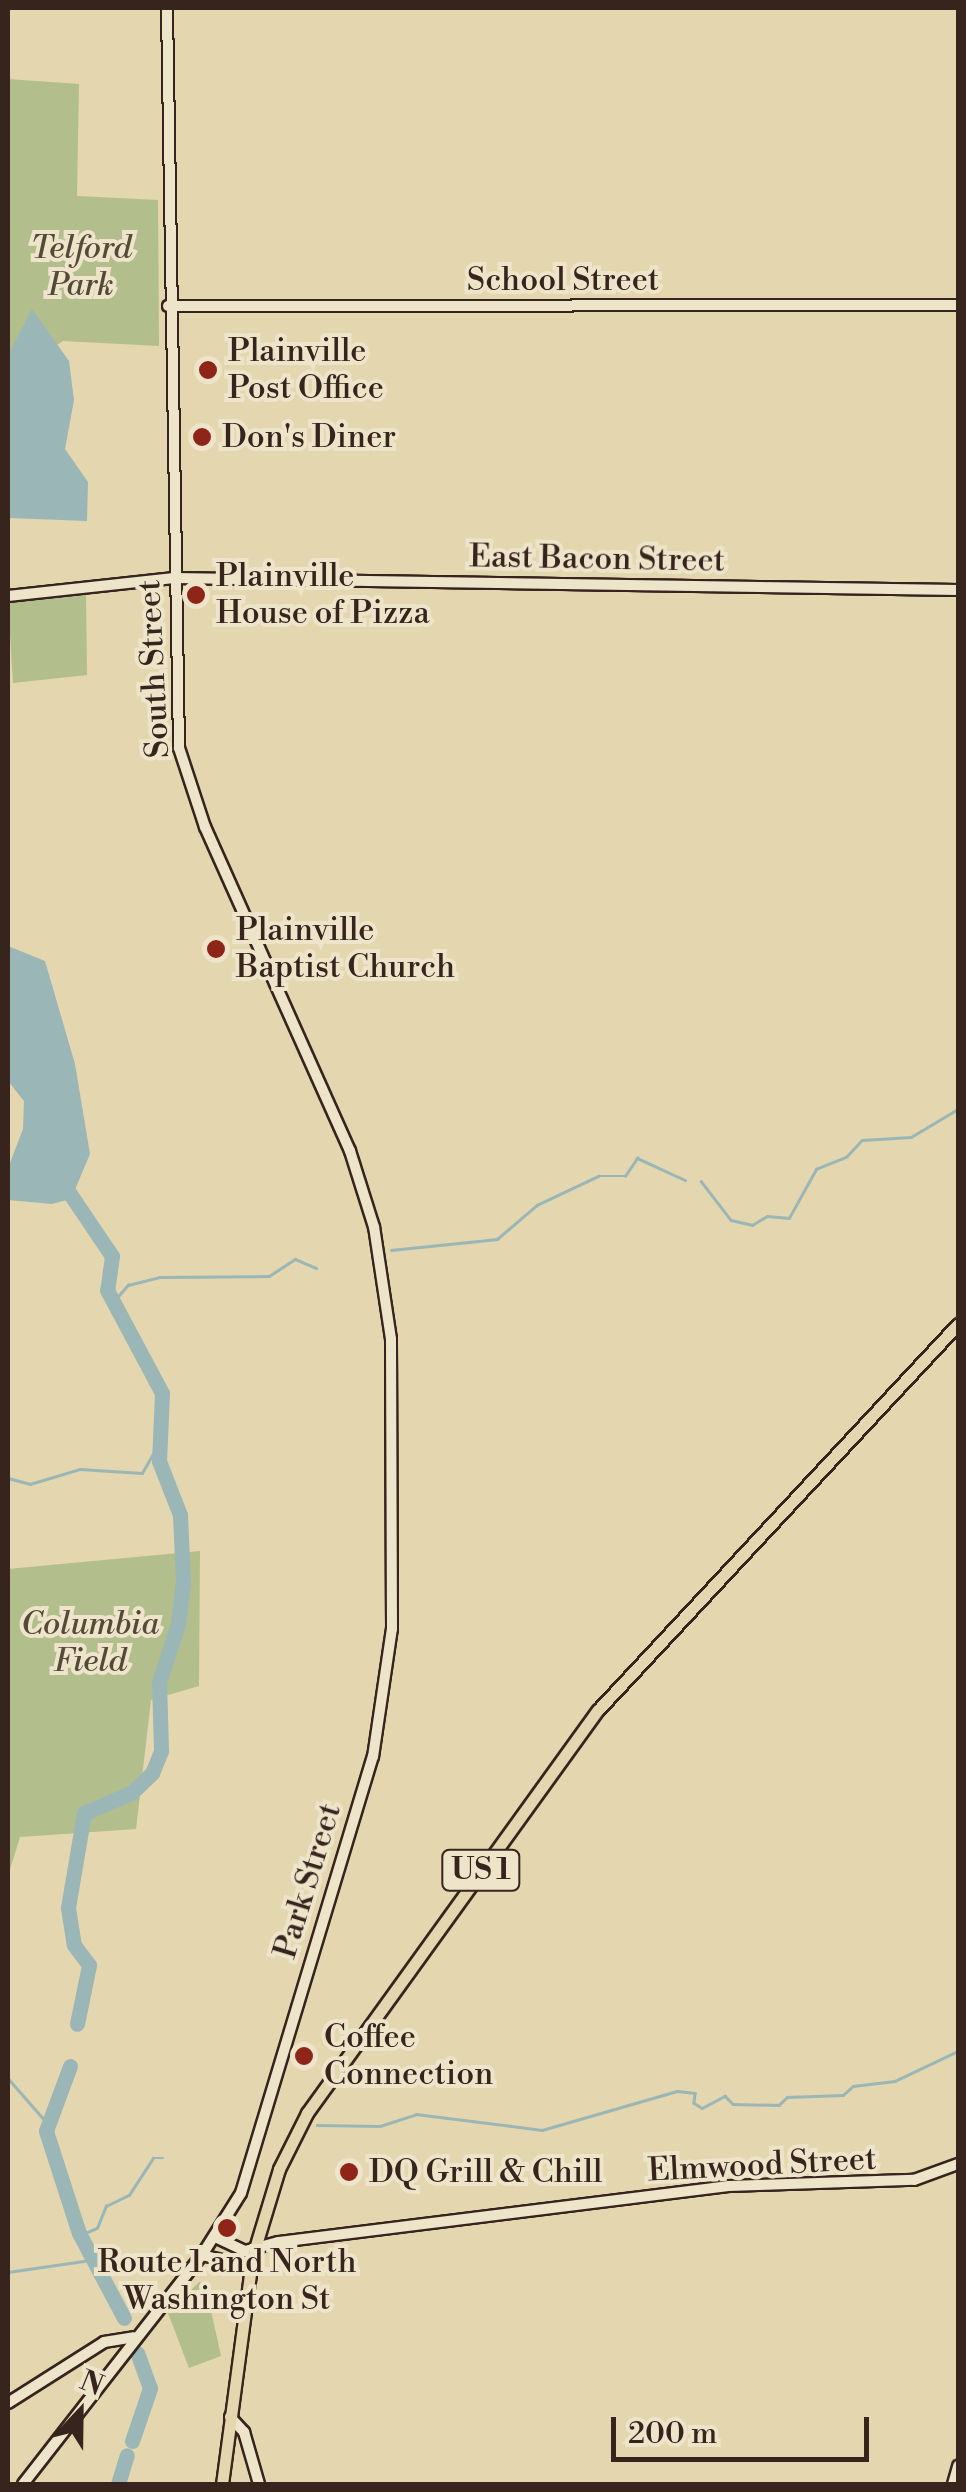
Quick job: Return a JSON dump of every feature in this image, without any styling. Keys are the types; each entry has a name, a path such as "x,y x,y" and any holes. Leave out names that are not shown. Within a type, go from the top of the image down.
{"main road":[{"name":"South Street","path":"167,8 174,578 184,772 350,1151 374,1227 391,1339 392,1527"},
{"name":"School Street","path":"168,306 958,305"},
{"name":"East Bacon Street","path":"8,596 174,578 958,590"},
{"name":"US 1","path":"222,2484 254,2247 278,2169 306,2113 556,1765 644,1656 958,1324"},
{"name":"Park Street","path":"23,2484 134,2337 202,2255 244,2182 378,1736 392,1629 392,1527"},
{"name":"Elmwood Street","path":"215,2237 238,2252 728,2186 914,2180 958,2164"},
{"path":"202,2255 250,2267"},
{"path":"8,2403 104,2342 134,2337"},
{"path":"230,2417 242,2426 259,2484"},
{"path":"953,2484 958,2466"}],"green space":[{"name":"Telford Park","path":"8,79 79,84 77,196 158,200 159,346 63,341 8,377"},
{"path":"86,593 87,675 13,683 8,602"},
{"name":"Columbia Field","path":"200,1551 199,1686 151,1700 136,1829 20,1837 8,1876 8,1569"},
{"path":"199,2282 205,2283 221,2356 189,2368 168,2313"}],"water":[{"path":"32,309 69,361 74,400 65,449 88,482 87,521 8,518 8,355"},
{"path":"8,946 45,961 75,1064 90,1154 71,1199 52,1204 8,1200 8,1168 23,1129 24,1101 8,1081"}],"waterway":[{"path":"701,1181 731,1220 752,1225 767,1216 789,1218 816,1169 846,1157 862,1140 911,1137 958,1109"},
{"path":"391,1250 497,1239 537,1205 598,1176 625,1176 637,1158 685,1180"},
{"path":"62,1182 112,1256 107,1290 162,1393 159,1461 180,1515 183,1582 178,1624 159,1682 161,1751 152,1773 131,1793 84,1813 68,1908 74,1945 89,1965 77,2024"},
{"path":"113,1302 128,1285 159,1277 269,1276 295,1259 316,1268"},
{"path":"8,1478 30,1484 80,1469 142,1473 158,1445"},
{"path":"317,2125 380,2126 416,2114 542,2130 677,2091 695,2093 694,2103 702,2108 725,2096 733,2104 779,2105 787,2097 843,2095 853,2086 895,2081 958,2051"},
{"path":"70,2066 46,2131 79,2233 124,2318"},
{"path":"8,2078 48,2124"},
{"path":"81,2235 97,2228 106,2206 129,2195 153,2158 163,2158"},
{"path":"8,2272 97,2259"},
{"path":"132,2441 150,2388 137,2353"},
{"path":"118,2484 127,2455"}],"place":[{"name":"Plainville Post Office","path":"208,370"},
{"name":"Don's Diner","path":"202,437"},
{"name":"Plainville House of Pizza","path":"196,595"},
{"name":"Plainville Baptist Church","path":"216,949"},
{"name":"Coffee Connection","path":"304,2056"},
{"name":"DQ Grill & Chill","path":"349,2172"},
{"name":"Route 1 and North Washington St","path":"227,2228"}]}
